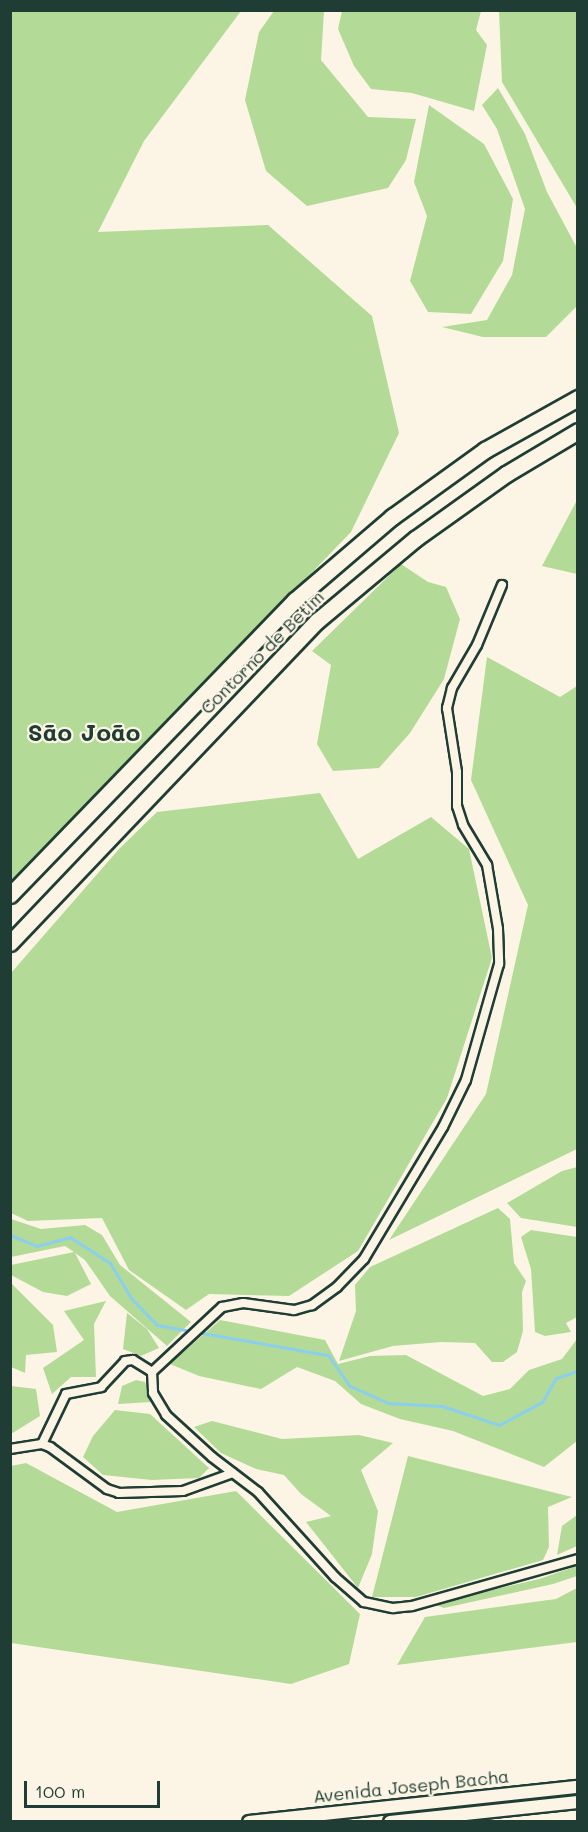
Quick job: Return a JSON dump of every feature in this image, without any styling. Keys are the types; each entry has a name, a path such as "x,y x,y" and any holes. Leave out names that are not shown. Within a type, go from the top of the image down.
{"highway":[{"name":"Contorno de Betim","path":"10,895 295,600 392,518 476,457 578,398"},
{"name":"Contorno de Betim","path":"10,943 317,621 415,539 506,474 578,431"}],"main road":[{"name":"Avenida Joseph Bacha","path":"249,1821 578,1787"},
{"name":"Avenida Joseph Bacha","path":"390,1821 578,1802"}],"street":[{"path":"152,1372 222,1307 243,1303 294,1310 312,1305 338,1287 364,1259 443,1127 466,1080 500,964 498,929 487,865 463,825 457,806 457,772 447,708 452,688 477,645 502,585"},
{"path":"42,1444 66,1394 101,1387 125,1361 133,1360 152,1372"},
{"path":"152,1372 153,1393 166,1414 290,1523 349,1592 378,1607 412,1606 578,1559"},
{"path":"10,1449 42,1444 107,1489 120,1493 183,1491 233,1473"}],"green space":[{"path":"11,11 241,11 144,141 98,232 268,225 372,316 399,433 351,532 11,884"},
{"path":"274,11 324,11 321,60 368,117 416,119 406,160 388,188 307,206 266,171 245,100 259,32"},
{"path":"342,11 481,11 476,30 487,45 474,111 412,93 371,89 354,66 338,29"},
{"path":"499,11 577,11 577,208 502,82"},
{"path":"498,88 525,134 547,192 577,248 577,306 546,337 483,337 442,327 487,320 512,275 525,209 497,129 482,105"},
{"path":"429,105 484,144 513,199 503,261 471,314 428,312 410,281 427,216 414,182"},
{"path":"577,500 577,574 542,566"},
{"path":"401,564 428,582 446,587 460,619 444,679 410,733 379,768 333,771 317,744 331,665 312,651"},
{"path":"487,657 560,697 577,686 577,1149 389,1240 486,1094 528,905 471,780"},
{"path":"320,793 358,859 431,817 469,849 492,958 447,1098 358,1251 289,1296 209,1294 186,1310 129,1270 102,1218 28,1221 11,1213 11,973 119,849 157,812"},
{"path":"577,1167 577,1227 521,1218 507,1203 562,1171"},
{"path":"498,1208 510,1219 514,1263 526,1281 522,1292 523,1331 517,1352 503,1362 492,1362 475,1343 441,1342 393,1346 339,1361 356,1311 355,1285 370,1267"},
{"path":"11,1219 41,1229 85,1225 102,1235 120,1265 191,1322 167,1346 110,1296 85,1260 75,1253 91,1284 67,1296 43,1292 11,1275 11,1265 74,1252 65,1246 11,1257"},
{"path":"531,1230 577,1237 577,1317 566,1323 571,1332 545,1336 535,1332 531,1269 521,1237"},
{"path":"11,1283 53,1325 57,1352 26,1355 25,1373 11,1367"},
{"path":"106,1301 94,1324 96,1377 71,1377 52,1394 43,1368 84,1340 64,1311"},
{"path":"127,1313 147,1329 159,1348 141,1356 123,1349"},
{"path":"220,1320 325,1340 338,1364 370,1356 406,1355 483,1396 510,1389 529,1370 562,1359 577,1339 577,1441 544,1467 453,1431 400,1419 361,1404 335,1381 297,1367 261,1389 199,1376 170,1364"},
{"path":"136,1380 145,1382 151,1402 118,1404 122,1386"},
{"path":"11,1386 36,1389 40,1416 11,1434"},
{"path":"115,1410 150,1414 209,1468 199,1478 152,1480 103,1475 83,1457 93,1436"},
{"path":"212,1421 282,1439 359,1435 393,1443 361,1470 378,1511 372,1554 358,1588 306,1522 331,1516 301,1494 284,1475 256,1469 221,1453 194,1427"},
{"path":"408,1456 572,1497 548,1507 549,1547 543,1560 416,1597 372,1597"},
{"path":"26,1463 117,1512 236,1491 360,1614 349,1664 291,1684 11,1643 11,1466"},
{"path":"577,1515 577,1546 557,1555 562,1526"},
{"path":"577,1566 577,1576 553,1584 444,1608 433,1604 539,1579"},
{"path":"577,1588 577,1642 397,1665 425,1617 556,1599"}],"waterway":[{"path":"10,1235 37,1246 70,1237 110,1263 131,1298 157,1325 328,1355 350,1386 388,1403 442,1406 499,1425 542,1402 556,1378 578,1371"}],"district":[{"name":"São João","path":"84,732"}]}
